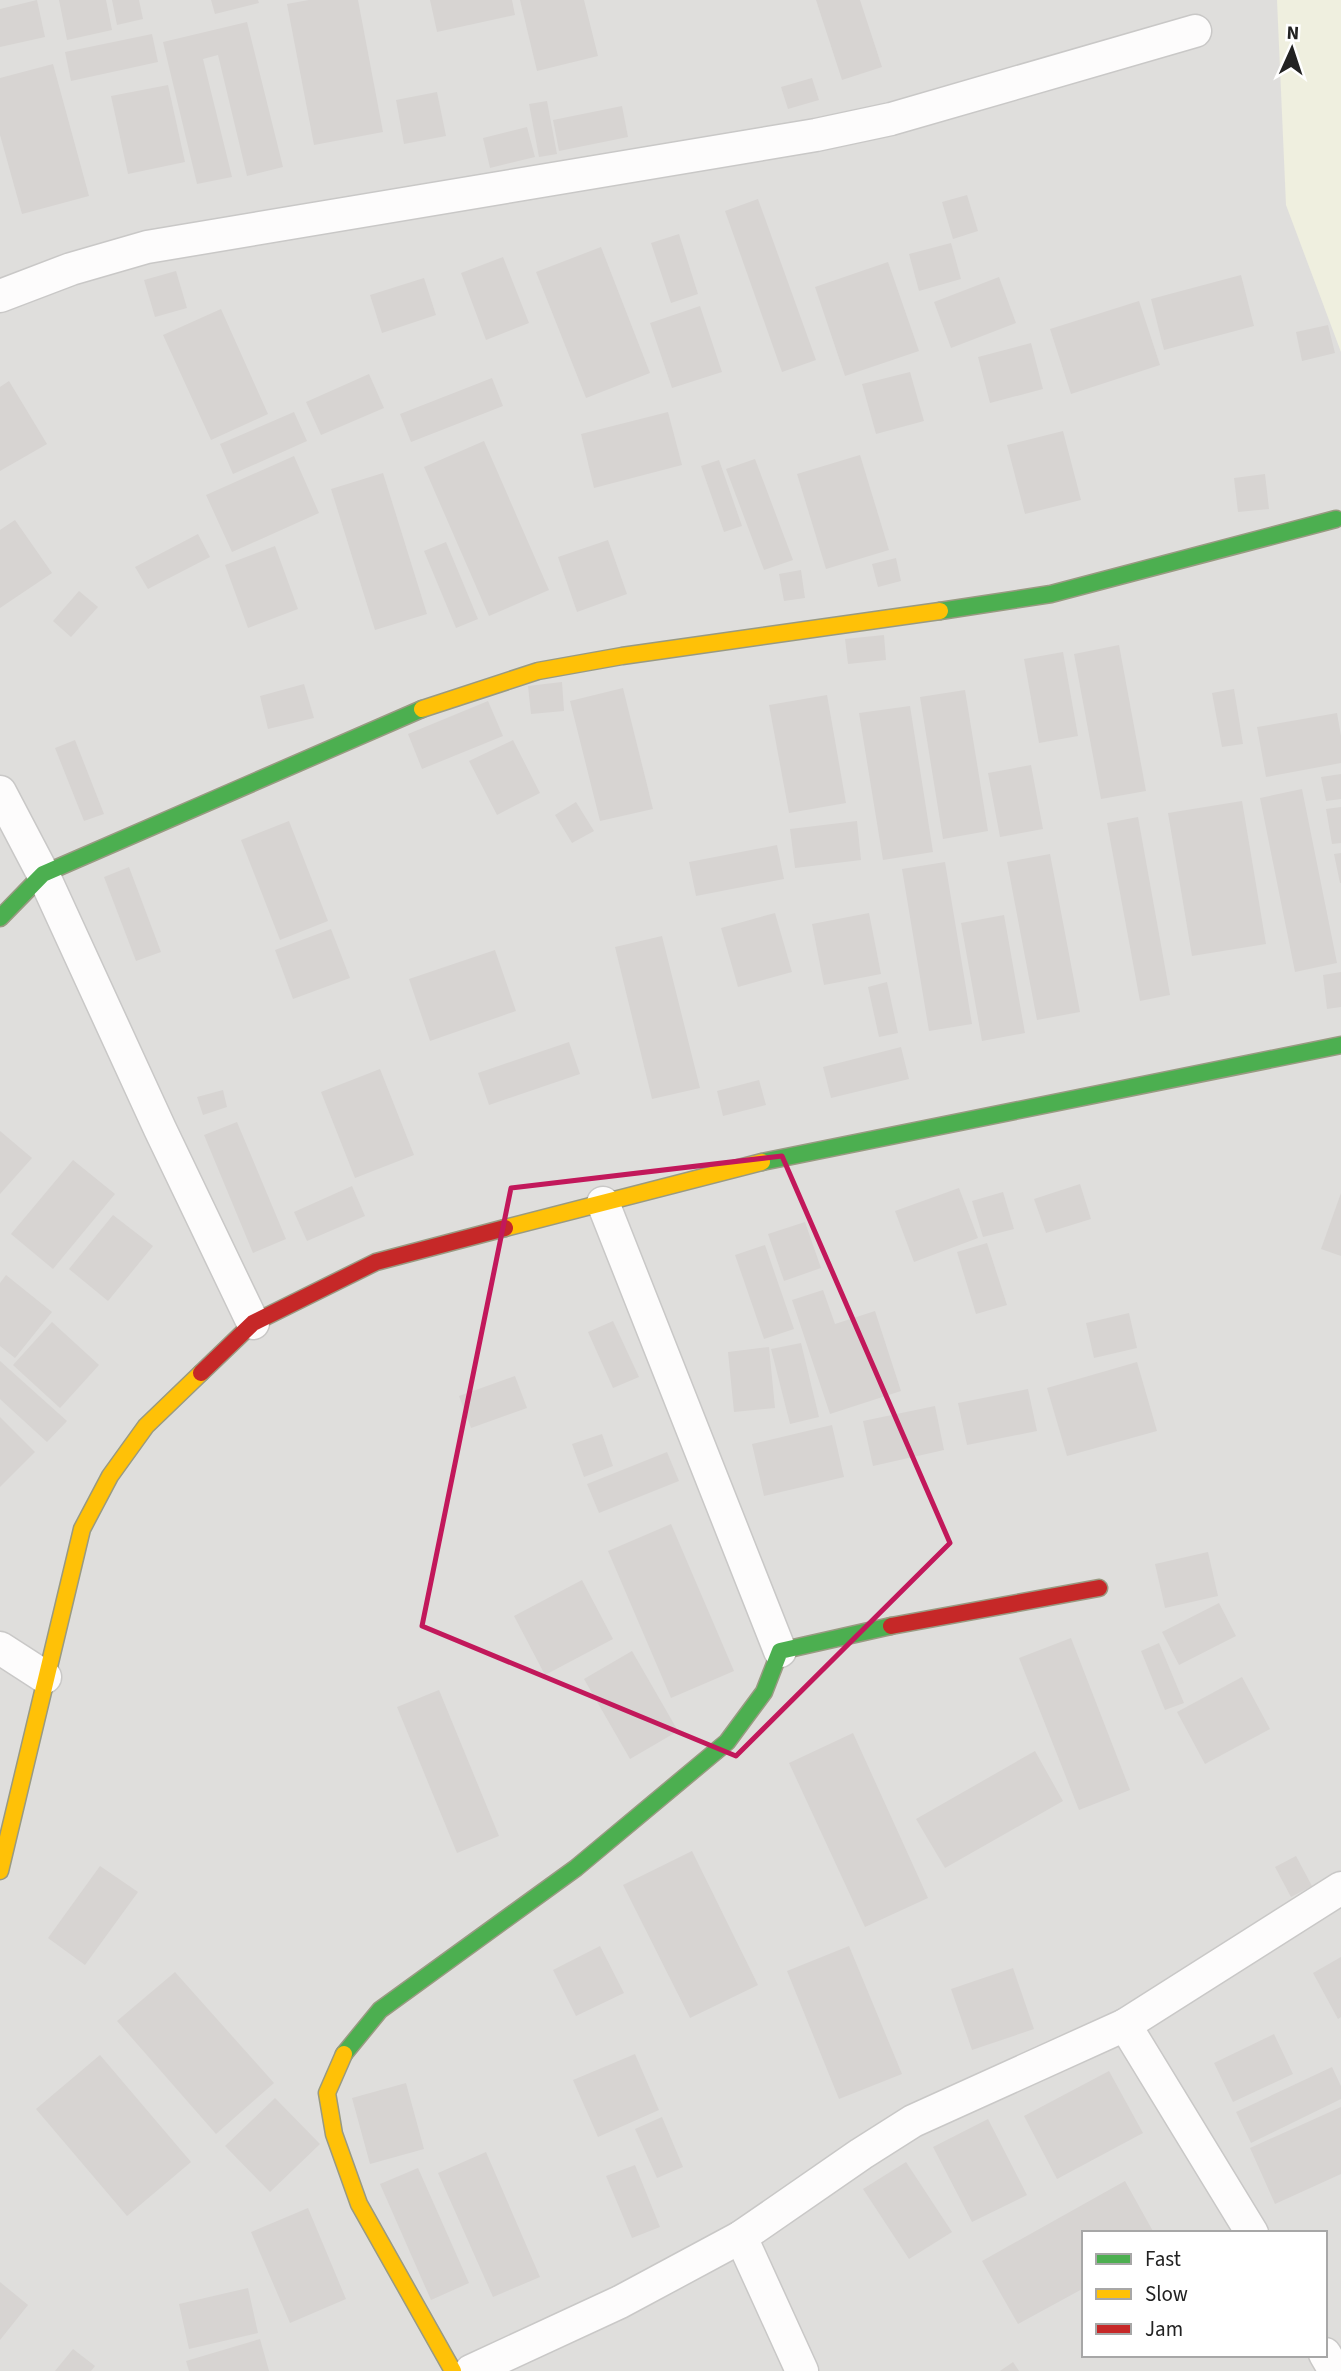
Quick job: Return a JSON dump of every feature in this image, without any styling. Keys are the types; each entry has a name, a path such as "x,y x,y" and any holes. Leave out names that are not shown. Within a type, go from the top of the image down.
{"street":[{"path":"0,296 71,269 147,247 816,135 878,121 1195,31"},
{"path":"0,918 43,874 438,702 538,671 622,656 1051,594 1336,519"},
{"path":"0,792 43,874 253,1323"},
{"path":"0,1871 82,1529 110,1476 146,1426 253,1323 376,1262 764,1161 1341,1045"},
{"path":"453,2371 359,2204 334,2134 327,2093 345,2053 380,2010 576,1868 727,1742 764,1692 780,1651 603,1203"},
{"path":"780,1651 861,1632 1099,1588"},
{"path":"0,1648 45,1676"},
{"path":"471,2371 620,2302 741,2236 913,2121 1125,2025 1341,1888"},
{"path":"1125,2025 1251,2231"},
{"path":"741,2236 802,2371"}],"highlighted area":[{"path":"782,1156 950,1543 736,1756 422,1626 511,1188"}],"shaded area":[{"path":"0,0 1341,0 1341,2371 0,2371"}],"green space":[{"path":"1277,0 1341,0 1341,352 1286,205"}],"building":[{"path":"37,0 45,37 0,47 0,9"},
{"path":"59,0 106,0 112,30 67,40"},
{"path":"112,0 139,0 143,19 117,25"},
{"path":"211,0 258,0 259,3 215,14"},
{"path":"309,0 358,0 383,132 314,145 287,4"},
{"path":"430,0 512,0 515,15 437,32"},
{"path":"520,0 584,0 598,56 537,71"},
{"path":"816,0 860,0 882,67 842,80"},
{"path":"247,22 283,167 247,176 218,55 203,59 232,177 197,184 163,42"},
{"path":"152,34 158,62 71,81 65,52"},
{"path":"53,64 89,196 22,214 0,135 0,78"},
{"path":"812,78 819,100 788,109 781,87"},
{"path":"168,85 185,162 128,174 111,96"},
{"path":"437,92 446,136 404,144 396,100"},
{"path":"547,101 557,154 539,157 529,104"},
{"path":"622,106 628,137 559,151 553,120"},
{"path":"527,127 535,157 490,168 483,138"},
{"path":"967,195 978,231 953,239 942,202"},
{"path":"758,199 816,360 782,372 725,211"},
{"path":"679,234 698,294 671,303 651,243"},
{"path":"951,243 961,279 919,291 909,254"},
{"path":"601,247 650,373 586,398 536,272"},
{"path":"503,257 529,323 486,340 461,273"},
{"path":"888,262 919,351 845,376 815,287"},
{"path":"176,271 187,308 155,317 144,280"},
{"path":"1241,275 1254,326 1164,350 1151,299"},
{"path":"999,277 1016,323 951,348 934,302"},
{"path":"424,278 436,315 382,333 370,295"},
{"path":"1139,301 1160,365 1071,394 1050,329"},
{"path":"700,306 722,372 672,388 650,323"},
{"path":"221,309 268,414 211,440 163,335"},
{"path":"1328,325 1335,353 1302,361 1296,332"},
{"path":"1031,343 1043,389 990,403 978,357"},
{"path":"910,372 924,421 876,434 862,384"},
{"path":"369,374 384,408 321,435 306,402"},
{"path":"492,378 503,406 411,442 400,414"},
{"path":"9,381 47,444 0,471 0,387"},
{"path":"294,412 307,441 233,474 220,444"},
{"path":"668,412 682,465 594,488 581,434"},
{"path":"1063,431 1081,500 1025,514 1007,445"},
{"path":"484,441 549,590 489,616 424,467"},
{"path":"860,455 889,550 826,569 797,474"},
{"path":"294,456 319,513 232,552 206,495"},
{"path":"755,459 793,560 764,570 726,469"},
{"path":"719,460 742,526 724,532 701,466"},
{"path":"383,473 427,614 375,630 331,489"},
{"path":"1265,474 1269,509 1238,512 1234,478"},
{"path":"15,520 52,573 0,608 0,530"},
{"path":"198,534 210,557 148,589 135,567"},
{"path":"608,540 627,594 577,612 558,557"},
{"path":"446,542 478,619 456,628 424,551"},
{"path":"275,546 298,609 248,628 225,565"},
{"path":"896,558 901,581 878,587 872,564"},
{"path":"801,570 805,598 784,601 779,574"},
{"path":"79,591 98,607 71,637 53,621"},
{"path":"884,635 886,660 848,664 845,639"},
{"path":"1119,645 1146,791 1101,799 1074,654"},
{"path":"1063,652 1078,736 1039,743 1024,659"},
{"path":"562,682 564,711 531,714 528,686"},
{"path":"304,684 314,718 268,729 260,696"},
{"path":"623,688 653,809 600,821 570,701"},
{"path":"1234,689 1243,744 1222,747 1212,693"},
{"path":"965,690 988,831 943,839 920,697"},
{"path":"827,695 846,803 789,813 769,705"},
{"path":"488,701 503,736 422,769 408,734"},
{"path":"910,706 933,852 883,860 859,713"},
{"path":"1337,713 1341,736 1341,763 1266,777 1257,727"},
{"path":"75,740 104,814 84,821 55,748"},
{"path":"513,740 540,793 497,815 469,761"},
{"path":"1031,765 1043,829 1000,837 988,773"},
{"path":"1341,774 1341,799 1326,801 1321,777"},
{"path":"1302,789 1337,963 1295,972 1260,798"},
{"path":"1242,801 1266,944 1192,956 1168,813"},
{"path":"576,802 594,831 572,843 555,815"},
{"path":"1341,807 1341,843 1332,844 1326,809"},
{"path":"1138,817 1170,995 1140,1001 1107,823"},
{"path":"289,821 328,921 280,940 241,840"},
{"path":"857,821 861,860 795,868 790,829"},
{"path":"777,845 784,879 696,896 689,862"},
{"path":"1341,853 1341,883 1340,883 1334,854"},
{"path":"1050,854 1080,1012 1037,1020 1007,862"},
{"path":"945,862 972,1024 929,1031 902,869"},
{"path":"129,867 161,952 136,961 104,877"},
{"path":"775,913 792,972 738,987 721,928"},
{"path":"869,913 881,974 824,985 812,924"},
{"path":"1004,915 1025,1033 982,1041 961,923"},
{"path":"331,929 350,978 293,999 275,950"},
{"path":"662,936 700,1088 652,1099 615,947"},
{"path":"495,950 516,1011 430,1041 409,979"},
{"path":"1341,972 1341,1007 1327,1009 1323,975"},
{"path":"887,982 898,1033 879,1037 868,987"},
{"path":"569,1042 580,1074 489,1105 478,1073"},
{"path":"901,1047 909,1079 831,1098 823,1067"},
{"path":"380,1069 414,1155 355,1178 321,1092"},
{"path":"759,1080 766,1105 723,1116 717,1091"},
{"path":"223,1090 227,1107 203,1115 197,1097"},
{"path":"237,1122 286,1239 253,1253 204,1135"},
{"path":"0,1131 32,1158 0,1194"},
{"path":"73,1160 115,1194 53,1269 11,1234"},
{"path":"1080,1184 1091,1219 1046,1233 1034,1199"},
{"path":"352,1186 365,1216 307,1241 294,1212"},
{"path":"959,1188 978,1238 914,1262 895,1211"},
{"path":"1003,1192 1014,1229 983,1237 972,1201"},
{"path":"1341,1193 1341,1256 1321,1249"},
{"path":"113,1215 153,1246 108,1301 69,1269"},
{"path":"805,1222 821,1268 784,1281 768,1234"},
{"path":"987,1243 1007,1305 976,1314 957,1252"},
{"path":"765,1245 794,1329 764,1339 735,1255"},
{"path":"6,1275 52,1312 15,1358 0,1346 0,1283"},
{"path":"823,1290 835,1324 875,1311 901,1391 830,1414 792,1300"},
{"path":"1129,1313 1137,1348 1094,1358 1086,1323"},
{"path":"613,1321 639,1377 613,1388 588,1332"},
{"path":"52,1322 99,1365 60,1408 13,1365"},
{"path":"801,1343 819,1417 790,1424 771,1349"},
{"path":"769,1347 775,1408 734,1412 728,1352"},
{"path":"0,1361 67,1421 47,1442 0,1399"},
{"path":"1137,1362 1157,1431 1067,1456 1047,1388"},
{"path":"515,1376 527,1408 471,1428 459,1396"},
{"path":"1028,1389 1037,1431 967,1445 958,1403"},
{"path":"935,1406 944,1450 873,1466 863,1421"},
{"path":"0,1417 35,1452 0,1487"},
{"path":"832,1425 844,1477 764,1496 752,1444"},
{"path":"602,1434 613,1466 584,1477 572,1444"},
{"path":"667,1452 679,1481 599,1513 587,1484"},
{"path":"671,1524 734,1671 671,1698 608,1551"},
{"path":"1208,1552 1218,1596 1165,1608 1155,1564"},
{"path":"582,1580 613,1639 545,1675 514,1616"},
{"path":"1219,1603 1236,1636 1179,1665 1162,1632"},
{"path":"1071,1638 1130,1790 1079,1810 1019,1658"},
{"path":"1159,1643 1184,1703 1165,1710 1141,1651"},
{"path":"632,1651 678,1731 630,1759 584,1679"},
{"path":"1242,1677 1270,1729 1205,1764 1177,1712"},
{"path":"439,1690 499,1836 457,1853 397,1707"},
{"path":"853,1733 928,1898 865,1927 789,1763"},
{"path":"1035,1751 1063,1801 945,1868 916,1819"},
{"path":"692,1851 758,1985 690,2018 623,1885"},
{"path":"1296,1856 1312,1886 1291,1897 1275,1867"},
{"path":"100,1866 138,1892 85,1965 48,1938"},
{"path":"600,1946 624,1993 576,2016 553,1970"},
{"path":"849,1946 902,2074 839,2099 787,1971"},
{"path":"1341,1957 1341,2017 1338,2019 1313,1973"},
{"path":"1013,1968 1034,2029 972,2050 951,1989"},
{"path":"175,1972 274,2083 216,2134 117,2021"},
{"path":"1274,2034 1293,2074 1233,2102 1214,2063"},
{"path":"635,2054 659,2110 598,2137 573,2080"},
{"path":"100,2055 191,2162 127,2216 36,2109"},
{"path":"1332,2067 1341,2086 1341,2099 1251,2143 1236,2112"},
{"path":"1109,2071 1143,2133 1057,2179 1024,2116"},
{"path":"406,2083 424,2149 370,2164 352,2098"},
{"path":"275,2098 320,2144 270,2192 225,2146"},
{"path":"1341,2107 1341,2174 1275,2204 1250,2148"},
{"path":"662,2117 683,2167 657,2178 635,2129"},
{"path":"988,2119 1027,2195 972,2222 933,2147"},
{"path":"486,2152 540,2277 493,2297 438,2173"},
{"path":"906,2162 952,2232 909,2259 863,2189"},
{"path":"635,2165 660,2227 632,2238 606,2176"},
{"path":"418,2168 469,2283 431,2300 380,2184"},
{"path":"1125,2181 1153,2231 1082,2231 1082,2289 1018,2324 982,2261"},
{"path":"308,2208 346,2299 290,2323 251,2232"},
{"path":"0,2282 28,2305 0,2340"},
{"path":"248,2288 258,2333 189,2349 179,2304"},
{"path":"260,2339 269,2371 189,2371 186,2361"},
{"path":"73,2349 95,2366 91,2371 55,2371"},
{"path":"1013,2362 1019,2371 1000,2371"}],"traffic: fast":[{"path":"940,611 1051,594 1336,519"},
{"path":"0,918 43,874 422,709"},
{"path":"762,1162 1341,1045"},
{"path":"344,2054 380,2010 576,1868 727,1742 764,1692 780,1651 891,1626"}],"traffic: slow":[{"path":"422,709 538,671 622,656 940,611"},
{"path":"505,1228 762,1162"},
{"path":"0,1871 82,1529 110,1476 146,1426 201,1373"},
{"path":"344,2054 327,2093 334,2134 359,2204 453,2371"}],"traffic: jam":[{"path":"201,1373 253,1323 376,1262 505,1228"},
{"path":"891,1626 1099,1588"}]}
